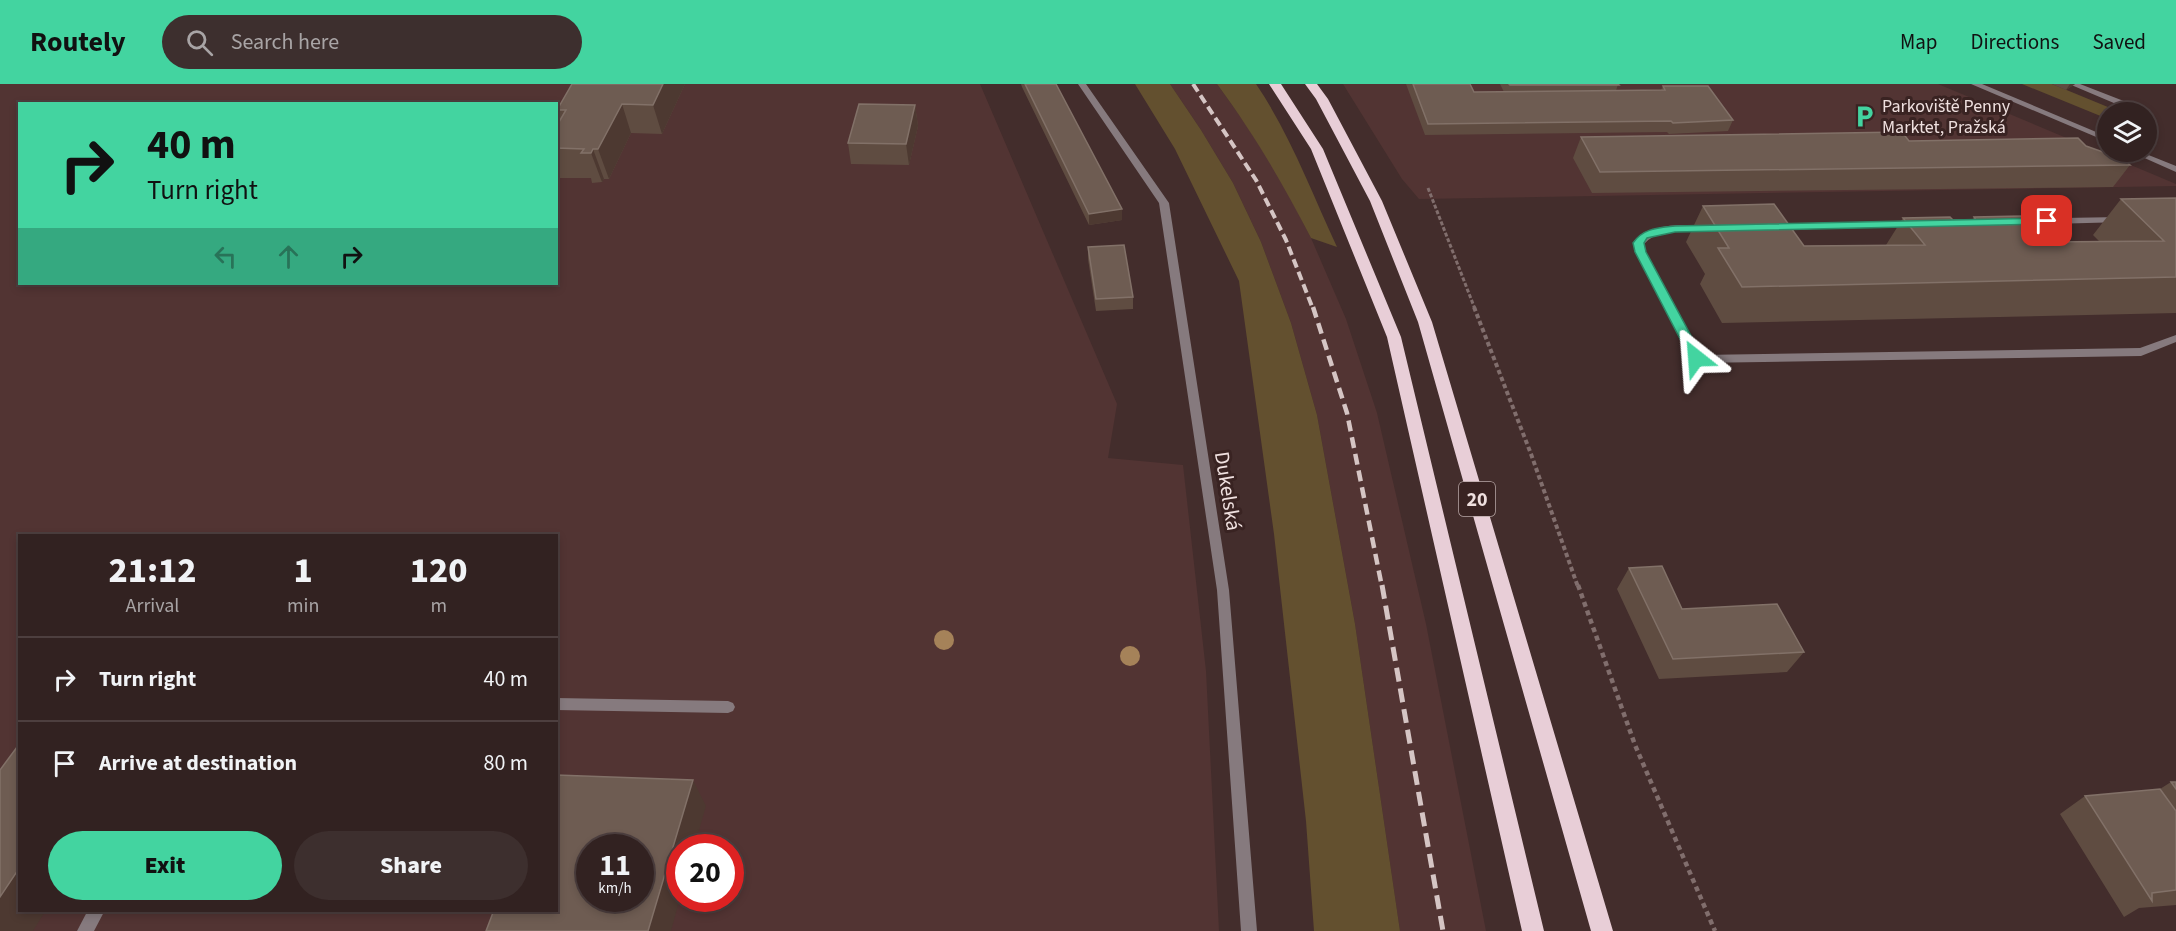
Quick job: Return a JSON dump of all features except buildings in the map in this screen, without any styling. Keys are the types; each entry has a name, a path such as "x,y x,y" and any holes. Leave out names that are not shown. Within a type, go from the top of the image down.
{"highway":[{"name":"20","path":"1275,84 1317,149 1394,337 1533,931"},
{"name":"20","path":"1311,84 1322,99 1376,201 1425,322 1602,931"}],"street":[{"name":"Dukelská","path":"1082,84 1164,203 1223,590 1250,931"},
{"path":"1975,84 2097,136"},
{"path":"2073,84 2118,102"},
{"path":"2157,161 2176,169"},
{"path":"1996,222 2127,220"},
{"path":"1770,227 1925,224"},
{"path":"1723,228 1655,231 1644,236 1638,243 1640,252 1696,358 2141,352 2176,338"},
{"path":"558,704 728,707"},
{"path":"85,931 96,912"}],"path":[{"path":"1428,188 1531,454 1635,745 1715,931"}],"shaded area":[{"path":"0,84 980,84 1117,404 1108,458 1183,465 1206,671 1219,931 0,931"},
{"path":"1135,84 1170,84 1201,130 1233,183 1261,242 1291,323 1317,415 1355,624 1400,931 1314,931 1306,821 1274,534 1239,281 1175,149"},
{"path":"1170,84 1217,84 1280,177 1311,238 1346,319 1377,413 1426,624 1486,931 1400,931 1355,624 1317,415 1291,323 1261,242 1233,183"},
{"path":"1217,84 1256,84 1290,143 1337,247 1311,238 1267,159"},
{"path":"1343,84 1938,84 2097,151 2097,162 2124,162 2176,184 2176,186 1419,199 1402,179"},
{"path":"2022,84 2052,84 2097,103 2097,115"}],"railway":[{"path":"1193,84 1256,180 1286,240 1313,309"},
{"path":"1313,307 1347,413 1382,587"},
{"path":"1382,585 1443,931"}],"place":[{"name":"Parkoviště Penny Marktet, Pražská","path":"1864,116"}],"route":[{"path":"1696,358 1640,252 1638,243 1644,236 1655,231 2047,221"}]}
